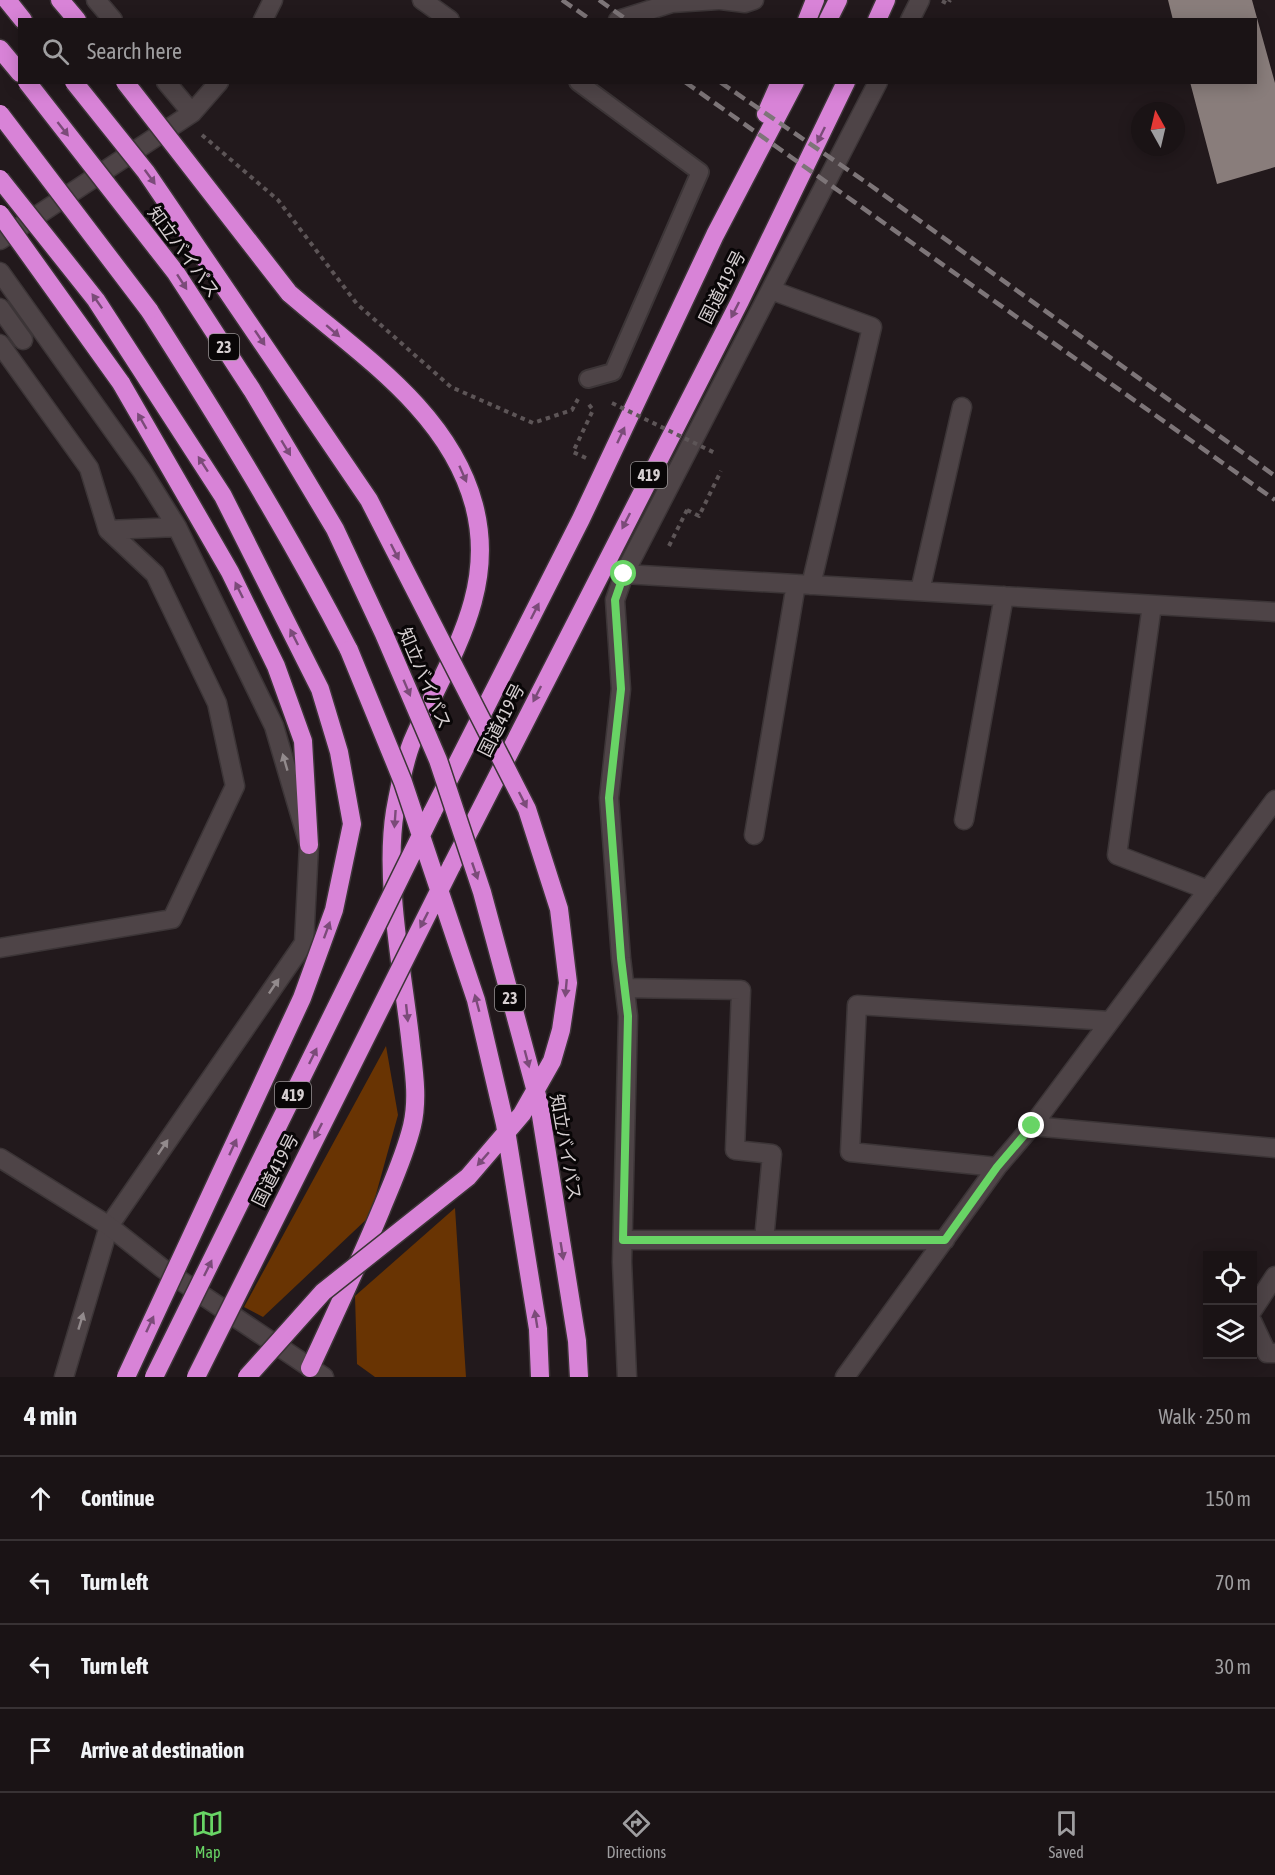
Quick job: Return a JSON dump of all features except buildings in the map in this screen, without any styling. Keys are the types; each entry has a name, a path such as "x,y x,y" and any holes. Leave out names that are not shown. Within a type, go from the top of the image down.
{"highway":[{"path":"7,0 21,18"},
{"path":"60,0 74,18"},
{"path":"808,18 815,0"},
{"path":"829,18 838,0"},
{"path":"878,18 886,0"},
{"path":"0,49 18,71"},
{"name":"知立バイパス","path":"29,84 176,273 252,390 335,529 384,634 438,760 478,881 539,1103 577,1341 579,1377"},
{"path":"76,84 146,172 369,500 527,810 560,909 568,983 561,1030 552,1061 522,1114 468,1177 323,1292 247,1377"},
{"path":"127,84 289,293 407,394 441,434 464,474 474,508 481,547 477,591 459,642 411,744 395,813 393,882 415,1085 413,1124 400,1164 311,1374"},
{"name":"国道419号","path":"154,1377 432,813 581,519 715,235 779,84"},
{"name":"国道419号","path":"715,235 794,84"},
{"name":"国道419号","path":"196,1377 451,867 740,301 845,84"},
{"name":"23","path":"0,114 149,310 222,424 302,558 349,650 403,782 476,1000 505,1124 538,1329 540,1377"},
{"path":"0,179 96,300 223,496 320,689 339,752 352,824 334,909 302,998 126,1377"},
{"path":"0,214 121,383 230,572 276,666 303,741 309,845"}],"street":[{"path":"96,0 111,18"},
{"path":"264,18 273,0"},
{"path":"422,0 447,18"},
{"path":"624,18 672,3 720,0 745,3 754,0"},
{"path":"911,18 920,0"},
{"path":"168,84 192,113"},
{"path":"0,240 192,113 217,84"},
{"path":"627,1377 623,1240 628,1016 609,798 621,689 615,600 624,574 877,84"},
{"path":"0,272 142,471 177,527 274,726 309,845 304,943 109,1226 64,1377"},
{"path":"754,835 803,585 872,327 771,290"},
{"path":"0,308 23,340"},
{"path":"0,344 88,468 108,530 155,574 218,703 235,786 172,919 0,948"},
{"path":"920,591 962,406"},
{"path":"108,530 177,527"},
{"path":"624,574 1275,612"},
{"path":"964,820 1004,596"},
{"path":"1152,605 1117,855 1208,890"},
{"path":"845,1377 997,1167 1032,1126 1275,801"},
{"path":"624,988 741,990 735,1150 772,1154 764,1240"},
{"path":"997,1167 850,1152 857,1005 1110,1021"},
{"path":"1032,1126 1275,1148"},
{"path":"0,1158 109,1226 162,1268 311,1374"},
{"path":"623,1240 945,1240"},
{"path":"1256,1305 1275,1276"},
{"path":"1257,1331 1268,1353 1275,1353"}],"lane":[{"path":"581,84 700,172 613,372 588,379"}],"path":[{"path":"192,113 204,139 278,200 357,304 451,387 533,423 572,411 588,379"},
{"path":"608,412 612,403 715,453"},
{"path":"590,449 586,458 573,452 593,410"},
{"path":"687,510 699,516 721,471"}],"shaded area":[{"path":"386,1046 398,1115 370,1216 263,1317 244,1307"},
{"path":"455,1208 466,1377 375,1377 357,1364 355,1296"}],"railway":[{"path":"562,0 588,18"},
{"path":"599,0 624,18"},
{"path":"688,84 1275,500"},
{"path":"723,84 870,185 1275,476"}],"route":[{"path":"624,574 615,600 621,689 609,798 621,958 628,1016 623,1240 945,1240 997,1167 1032,1126"}]}
